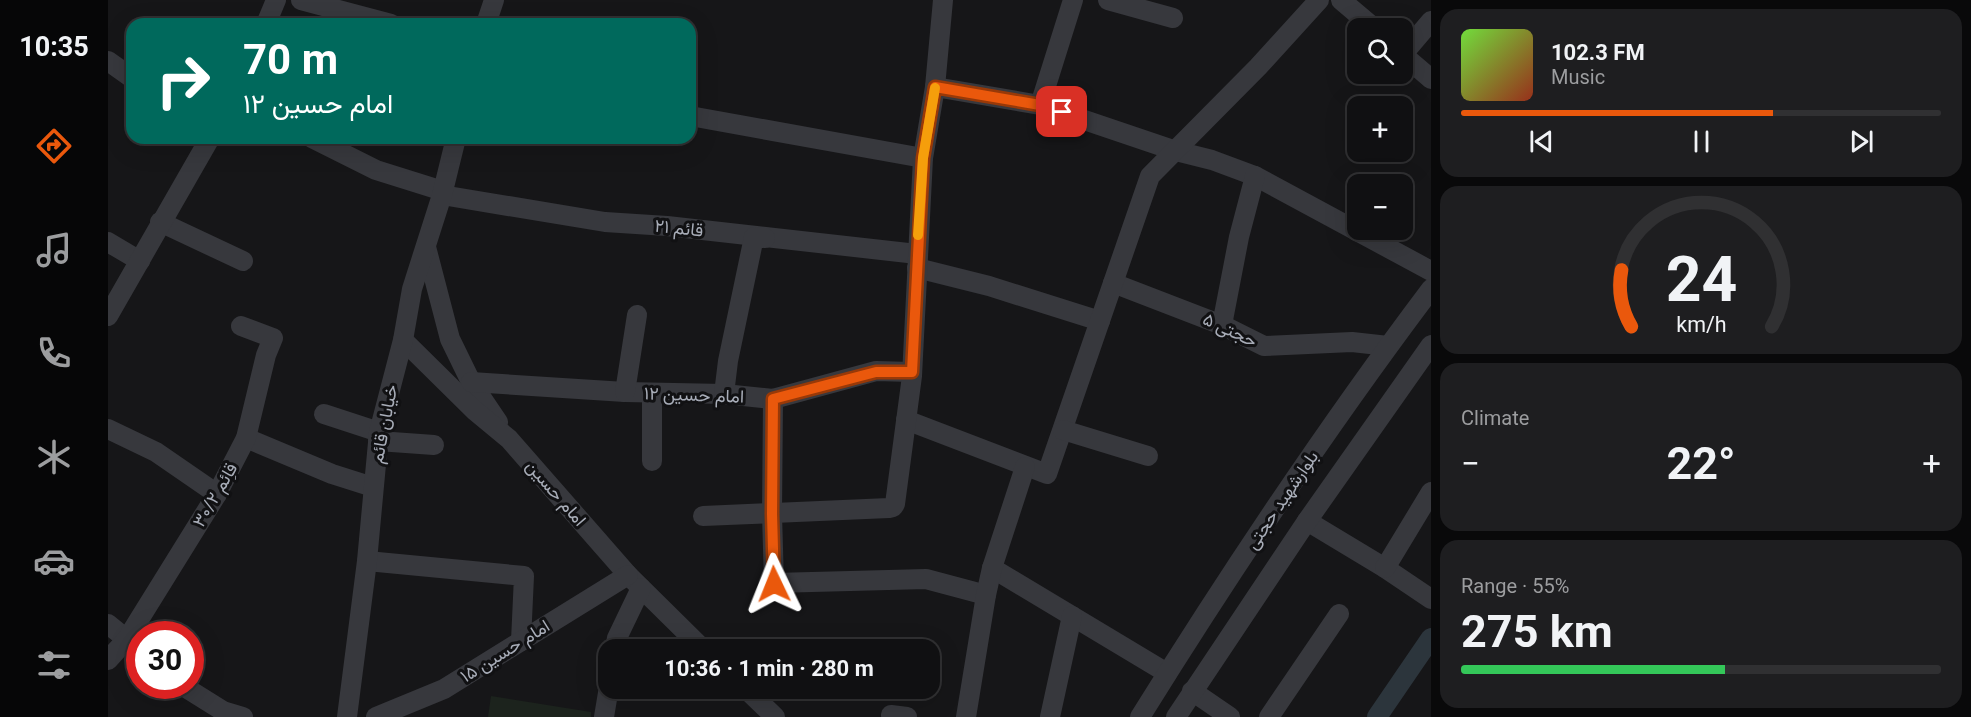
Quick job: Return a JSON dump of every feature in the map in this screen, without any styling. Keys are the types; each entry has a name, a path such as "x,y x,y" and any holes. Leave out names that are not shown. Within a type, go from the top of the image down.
{"street":[{"path":"268,18 276,0"},
{"path":"301,0 368,18"},
{"path":"488,18 494,0"},
{"path":"703,516 893,507 912,372 923,158 935,87 943,0"},
{"path":"1040,105 1073,0"},
{"path":"1108,0 1173,18"},
{"path":"906,420 1047,474 1150,176 1258,67 1319,0"},
{"path":"1341,0 1362,18"},
{"path":"1413,42 1431,21"},
{"path":"108,61 126,74"},
{"path":"1413,63 1431,78"},
{"path":"935,87 1040,105 1176,151 1212,160 1255,176 1431,271"},
{"path":"699,118 923,158"},
{"path":"108,316 206,144"},
{"name":"قائم ۲۱","path":"324,144 376,170 443,193 605,222 667,226 917,261 1100,321"},
{"name":"خیابان قائم","path":"347,717 367,561 378,437 403,340 412,289 443,193 455,144"},
{"path":"1222,325 1239,237 1255,176"},
{"path":"160,222 243,261"},
{"path":"724,394 728,361 754,237"},
{"path":"108,242 140,261"},
{"path":"426,247 450,339 471,382 509,439"},
{"name":"حجتی ۵","path":"1113,283 1222,325 1264,346 1352,342 1388,346"},
{"name":"بلوارشهید حجتی","path":"1140,717 1286,493 1388,346 1431,289"},
{"path":"625,392 637,315"},
{"name":"قاِئم ۳۰/۲","path":"146,621 246,438 273,338 241,326"},
{"name":"امام حسین","path":"403,340 474,410 509,439 634,581 693,639"},
{"name":"بلوارشهید حجتی","path":"1176,717 1307,521 1431,345"},
{"name":"امام حسین ۱۲","path":"471,382 625,392 724,394 773,399 876,372 912,372"},
{"path":"652,393 652,461"},
{"path":"773,399 774,584 926,579 986,595"},
{"path":"324,414 378,437 434,445"},
{"path":"108,429 156,452 217,494"},
{"path":"1063,430 1148,456"},
{"path":"246,438 332,474 372,487"},
{"path":"966,717 992,568 1025,467"},
{"path":"1385,568 1431,492"},
{"path":"1307,521 1431,599"},
{"path":"367,561 524,576 521,641"},
{"path":"992,568 1167,673"},
{"path":"617,639 634,581"},
{"name":"امام حسین ۱۵","path":"376,717 444,689 521,641 634,581"},
{"path":"1269,717 1339,614"},
{"path":"1050,717 1072,616"},
{"path":"108,624 126,638"},
{"name":"قاِئم ۳۰/۲","path":"108,660 126,648"},
{"path":"1192,691 1230,717"},
{"path":"201,699 221,714 243,717"},
{"path":"604,717 607,699"},
{"path":"756,699 774,717"}],"shaded area":[{"path":"491,696 591,712 591,717 488,717"}],"waterway":[{"path":"1377,717 1431,638"}],"slow traffic":[{"path":"918,235 923,158 935,88"}],"route":[{"path":"774,584 773,399 876,372 912,372 923,158 935,87 1040,105 1062,112"}]}
